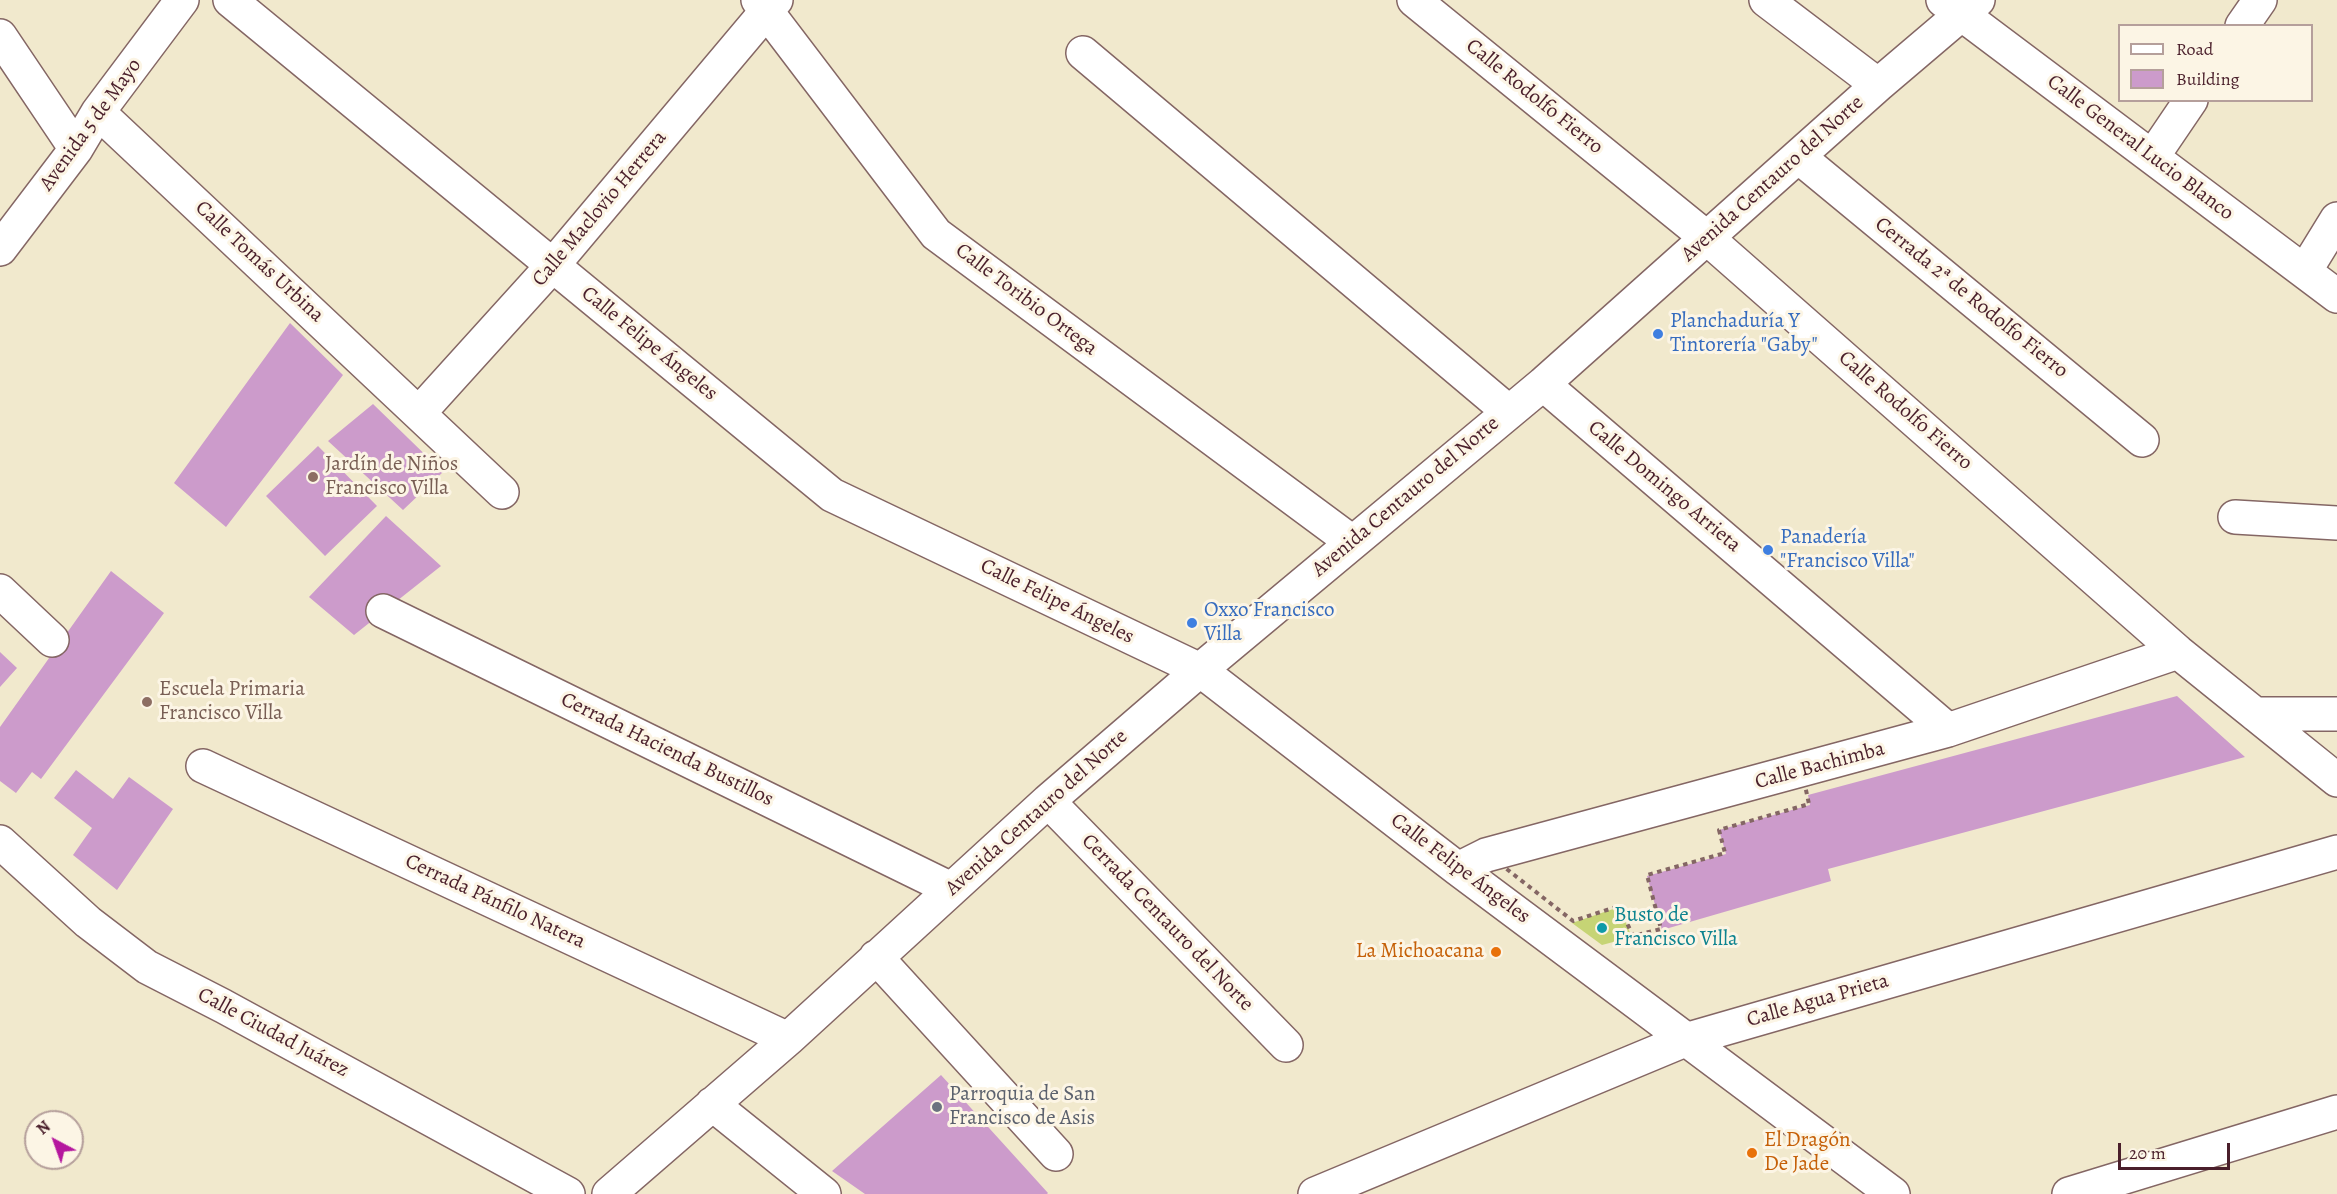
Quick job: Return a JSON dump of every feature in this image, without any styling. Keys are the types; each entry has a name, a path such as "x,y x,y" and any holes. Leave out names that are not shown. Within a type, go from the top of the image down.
{"street":[{"name":"Avenida 5 de Mayo","path":"0,249 76,149 98,112 182,0"},
{"name":"Calle Felipe Ángeles","path":"230,0 832,495 1200,670 1458,869 1893,1194"},
{"name":"Calle Rodolfo Fierro","path":"1414,0 1707,238 2178,652 2337,780"},
{"path":"1766,0 1878,85"},
{"path":"2243,24 2260,0"},
{"name":"Calle Maclovio Herrera","path":"419,413 554,265 767,4"},
{"name":"Calle Toribio Ortega","path":"767,4 936,234 1352,542"},
{"name":"Avenida Centauro del Norte","path":"609,1194 788,1039 1048,801 1200,670 1543,384 1799,157 1961,5"},
{"name":"Calle General Lucio Blanco","path":"1961,5 2152,156 2337,296"},
{"path":"0,36 76,149"},
{"path":"1083,53 1509,412"},
{"path":"2152,156 2190,102"},
{"name":"Calle Tomás Urbina","path":"98,112 502,492"},
{"name":"Cerrada 2ª de Rodolfo Fierro","path":"1799,157 2142,440"},
{"path":"2305,271 2337,219"},
{"name":"Calle Domingo Arrieta","path":"1543,384 1948,730"},
{"path":"2235,517 2337,523"},
{"path":"0,591 52,640"},
{"name":"Cerrada Hacienda Bustillos","path":"383,611 951,889"},
{"name":"Calle Bachimba","path":"1458,869 1486,855 1948,730 2178,652"},
{"path":"2255,714 2337,714"},
{"name":"Cerrada Pánfilo Natera","path":"203,766 788,1039"},
{"name":"Cerrada Centauro del Norte","path":"1048,801 1286,1045"},
{"name":"Calle Ciudad Juárez","path":"0,842 88,922 147,967 224,1006 568,1194"},
{"name":"Calle Agua Prieta","path":"1315,1194 1369,1184 1685,1040 2337,852"},
{"path":"876,957 1056,1154"},
{"path":"712,1104 824,1194"},
{"path":"2069,1194 2337,1112"}],"path":[{"path":"1804,781 1695,806 1499,863 1573,921 1619,906 1633,936 1661,929 1647,875 1725,853 1719,830 1809,804"}],"green space":[{"path":"1619,907 1632,937 1602,945 1572,923"}],"building":[{"path":"290,323 343,375 226,527 174,483"},
{"path":"373,404 443,472 403,510 328,441"},
{"path":"318,446 377,506 325,556 266,496"},
{"path":"386,516 441,566 354,635 309,597"},
{"path":"111,571 164,613 41,779 32,772 16,793 0,781 0,727"},
{"path":"0,652 17,668 0,687"},
{"path":"2177,696 2245,757 1828,869 1831,881 1662,930 1647,876 1726,854 1719,830 1810,805 1808,795"},
{"path":"76,770 113,799 129,777 173,809 117,890 73,855 92,828 54,798"},
{"name":"Parroquia de San Francisco de Asis","path":"941,1075 1047,1194 865,1194 832,1171"}],"place":[{"name":"Planchaduría Y Tintorería \"Gaby\"","path":"1658,334"},
{"name":"Jardín de Niños Francisco Villa","path":"313,477"},
{"name":"Panadería \"Francisco Villa\"","path":"1768,550"},
{"name":"Oxxo Francisco Villa","path":"1192,623"},
{"name":"Escuela Primaria Francisco Villa","path":"147,702"},
{"name":"Busto de Francisco Villa","path":"1602,928"},
{"name":"La Michoacana","path":"1496,952"},
{"name":"Parroquia de San Francisco de Asis","path":"937,1107"},
{"name":"El Dragón De Jade","path":"1752,1153"}]}
